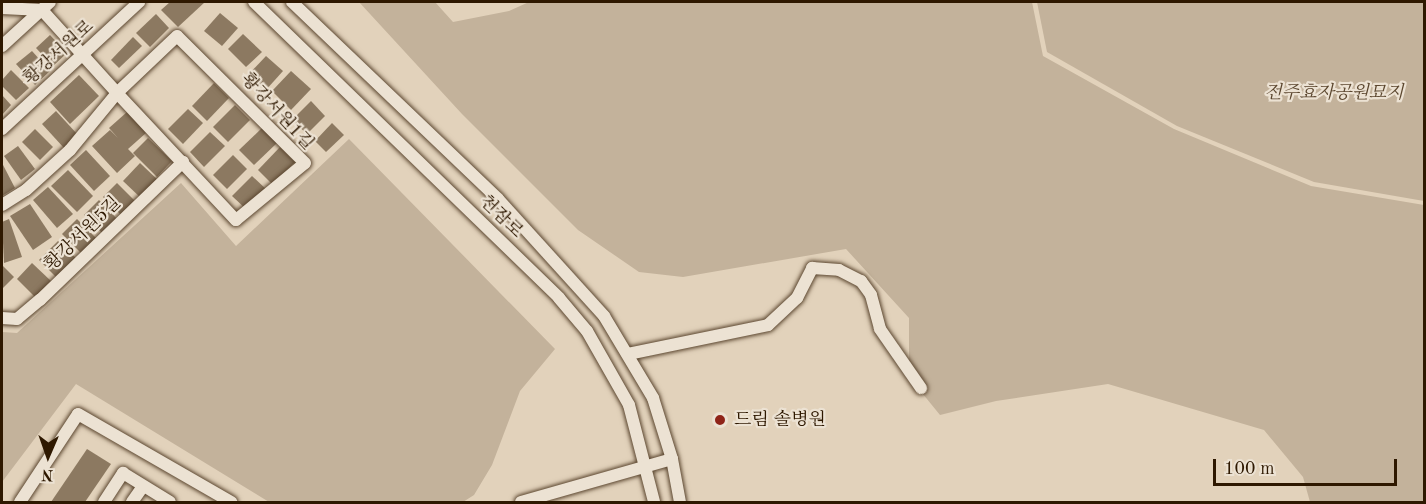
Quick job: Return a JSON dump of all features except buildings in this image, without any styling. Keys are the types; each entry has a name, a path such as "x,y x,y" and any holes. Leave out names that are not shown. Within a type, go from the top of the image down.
{"street":[{"name":"황강서원로","path":"2,129 139,2"},
{"name":"천잠로","path":"254,2 559,298 587,331 628,405 646,464 654,502"},
{"name":"천잠로","path":"292,2 505,207 604,316 652,398 672,459 680,502"},
{"name":"황강서원1길","path":"46,6 117,93 236,220 305,163 177,36 117,93"},
{"path":"2,8 46,6"},
{"path":"2,46 46,6"},
{"path":"2,205 26,190 70,150 117,93"},
{"name":"황강서원5길","path":"2,318 17,319 40,300 183,162"},
{"path":"628,354 768,325 797,298 812,268 829,269 861,281 871,295 879,329 904,369 921,388"},
{"path":"20,502 78,414 231,502"},
{"path":"521,502 646,464 672,459"},
{"path":"104,502 123,472 170,502"},
{"path":"132,502 143,486"}],"green space":[{"path":"359,2 435,2 453,22 509,11 529,2 1032,2 1043,56 1174,129 1311,186 1424,205 1424,502 1310,502 1303,477 1264,430 1108,384 996,401 940,415 909,377 909,318 846,249 683,277 639,272 578,230 462,114"},
{"name":"전주효자공원묘지","path":"1037,2 1424,2 1424,201 1314,182 1177,126 1047,52"},
{"path":"349,139 555,349 520,391 492,465 474,495 463,502 269,502 76,384 2,482 2,332 17,333 181,183 236,246"}],"place":[{"name":"드림 솔병원","path":"720,420"}]}
